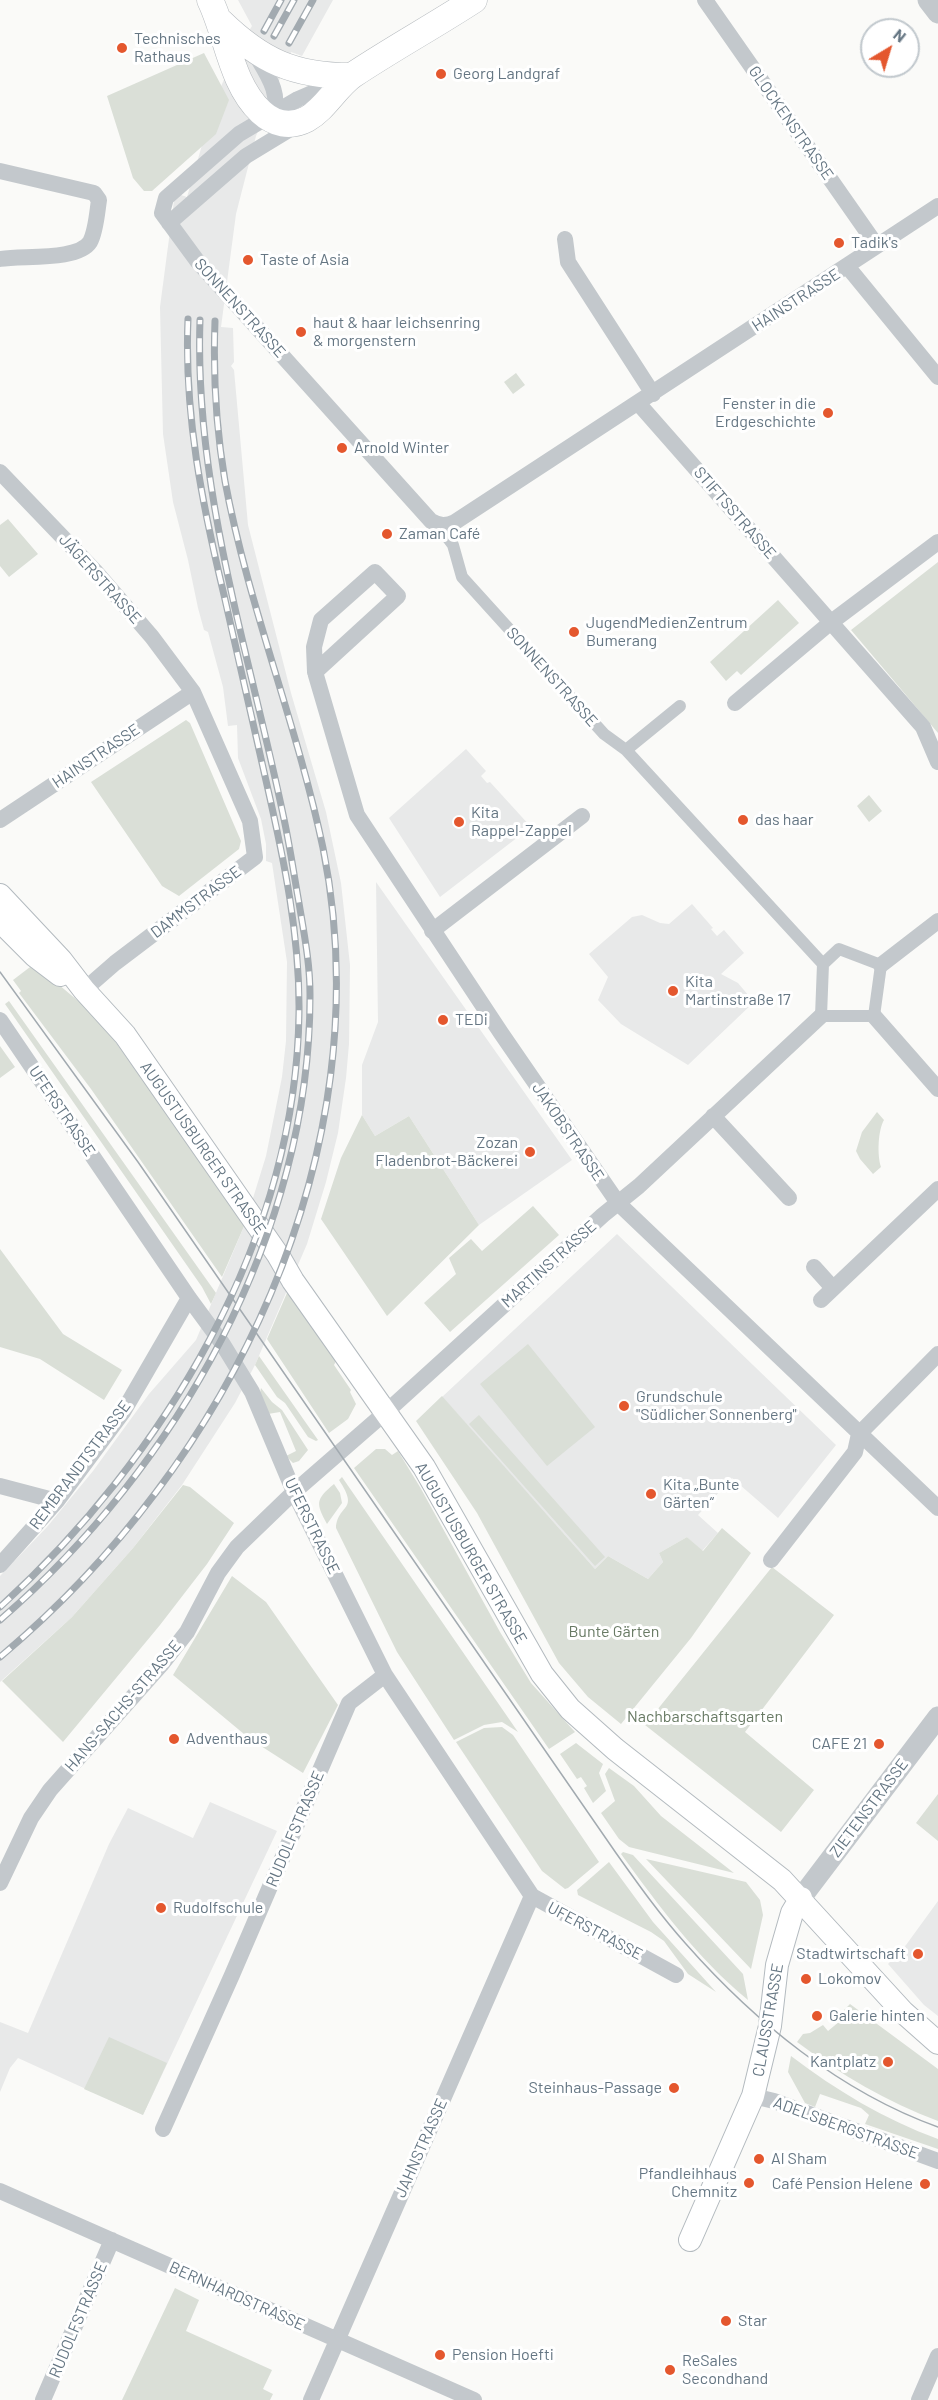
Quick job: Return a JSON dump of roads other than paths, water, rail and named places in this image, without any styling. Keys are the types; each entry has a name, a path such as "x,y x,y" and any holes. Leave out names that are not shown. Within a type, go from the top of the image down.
{"main road":[{"path":"215,11 241,82 257,108 285,124 307,119 351,76 474,0"},
{"path":"215,11 251,48 274,61 302,73 351,76"},
{"name":"AUGUSTUSBURGER STRASSE","path":"0,895 62,960 84,990 125,1035 167,1093 424,1467 531,1657 555,1692 589,1727 615,1749 758,1860 801,1899 903,2012 938,2043"},
{"name":"AUGUSTUSBURGER STRASSE","path":"0,921 35,956 84,990"},
{"name":"CLAUSSTRASSE","path":"690,2240 764,2099 777,1965 792,1913 801,1899"}],"street":[{"name":"GLOCKENSTRASSE","path":"705,0 877,246"},
{"path":"928,0 938,13"},
{"path":"251,48 276,94 271,116 253,151"},
{"path":"307,119 253,151 169,223 162,213 166,198 239,134 307,95 351,76"},
{"path":"0,171 84,190 94,193 99,200 92,239 81,250 67,254 0,259"},
{"name":"HAINSTRASSE","path":"438,525 446,526 455,522 938,206"},
{"name":"SONNENSTRASSE","path":"169,223 198,262 227,295 438,525 453,545 462,577 604,734 626,750 823,964"},
{"path":"565,239 568,262 653,394"},
{"path":"847,266 938,377"},
{"name":"STIFTSSTRASSE","path":"638,403 923,727 938,762"},
{"name":"JÄGERSTRASSE","path":"0,472 95,571 152,637 194,692"},
{"path":"735,703 830,623 938,542"},
{"name":"JAKOBSTRASSE","path":"315,672 398,596 375,572 321,620 314,647 315,672 357,814 432,931 618,1203 938,1508"},
{"name":"HAINSTRASSE","path":"0,820 194,692"},
{"name":"DAMMSTRASSE","path":"84,990 115,963 255,857 250,820 194,692"},
{"path":"626,750 680,706"},
{"path":"432,931 582,816"},
{"path":"874,1016 881,965 938,921"},
{"path":"881,965 839,949 823,964 821,1016 874,1016 938,1089"},
{"name":"MARTINSTRASSE","path":"385,1412 639,1186 821,1016"},
{"name":"UFERSTRASSE","path":"0,1020 189,1298 222,1342 252,1392 294,1492 385,1675 532,1896 676,1975"},
{"path":"713,1116 789,1198"},
{"path":"821,1300 832,1287 938,1189"},
{"path":"814,1267 832,1287"},
{"name":"REMBRANDTSTRASSE","path":"0,1565 57,1501 123,1412 189,1298"},
{"path":"771,1560 855,1452 859,1434 938,1354"},
{"name":"HANS-SACHS-STRASSE","path":"0,1883 32,1818 50,1790 161,1665 187,1632 218,1573 237,1547 294,1492 385,1412"},
{"path":"0,1486 57,1501"},
{"name":"RUDOLFSTRASSE","path":"163,2129 232,1975 348,1703 385,1675"},
{"name":"ZIETENSTRASSE","path":"801,1899 938,1717"},
{"name":"JAHNSTRASSE","path":"311,2400 532,1896"},
{"name":"ADELSBERGSTRASSE","path":"764,2099 938,2161"},
{"name":"BERNHARDSTRASSE","path":"0,2191 474,2400"},
{"name":"RUDOLFSTRASSE","path":"43,2400 112,2240"},
{"path":"919,2400 938,2356"}],"tram line":[{"path":"0,972 138,1162 616,1853 667,1922 712,1973 740,2000 801,2051 833,2074 867,2094 938,2127"}],"railway":[{"path":"264,31 281,0"},
{"path":"274,36 294,0"},
{"path":"289,43 313,0"},
{"path":"0,1607 60,1548 115,1483 166,1413 210,1339 246,1261 274,1181 292,1098 299,1013 294,927 279,841 216,561 196,458 189,389 188,319"},
{"path":"0,1620 64,1559 123,1491 176,1417 222,1339 259,1256 287,1171 304,1083 310,994 306,948 284,819 227,572 215,509 200,384 200,320"},
{"path":"0,1657 82,1580 156,1492 219,1397 271,1294 308,1187 331,1075 336,962 323,848 300,756 246,573 225,481 216,401 215,321"}],"place":[{"name":"Technisches Rathaus","path":"122,48"},
{"name":"Georg Landgraf","path":"441,74"},
{"name":"Tadik's","path":"839,243"},
{"name":"Taste of Asia","path":"248,260"},
{"name":"haut & haar leichsenring & morgenstern","path":"301,332"},
{"name":"Fenster in die Erdgeschichte","path":"828,413"},
{"name":"Arnold Winter","path":"342,448"},
{"name":"Zaman Café","path":"387,534"},
{"name":"JugendMedienZentrum Bumerang","path":"574,632"},
{"name":"das haar","path":"743,820"},
{"name":"Kita Rappel-Zappel","path":"459,822"},
{"name":"Kita Martinstraße 17","path":"673,991"},
{"name":"TEDi","path":"443,1020"},
{"name":"Zozan Fladenbrot-Bäckerei","path":"530,1152"},
{"name":"Grundschule \"Südlicher Sonnenberg\"","path":"624,1406"},
{"name":"Kita „Bunte Gärten“","path":"651,1494"},
{"name":"Adventhaus","path":"174,1739"},
{"name":"CAFE 21","path":"879,1744"},
{"name":"Rudolfschule","path":"161,1908"},
{"name":"Stadtwirtschaft","path":"918,1954"},
{"name":"Lokomov","path":"806,1979"},
{"name":"Galerie hinten","path":"817,2016"},
{"name":"Kantplatz","path":"888,2062"},
{"name":"Steinhaus-Passage","path":"674,2088"},
{"name":"Al Sham","path":"759,2159"},
{"name":"Pfandleihhaus Chemnitz","path":"749,2183"},
{"name":"Café Pension Helene","path":"925,2184"},
{"name":"Star","path":"726,2321"},
{"name":"Pension Hoefti","path":"440,2355"},
{"name":"ReSales Secondhand","path":"670,2370"}],"park label":[{"name":"Bunte Gärten","path":"614,1632"},
{"name":"Nachbarschaftsgarten","path":"705,1717"}]}
